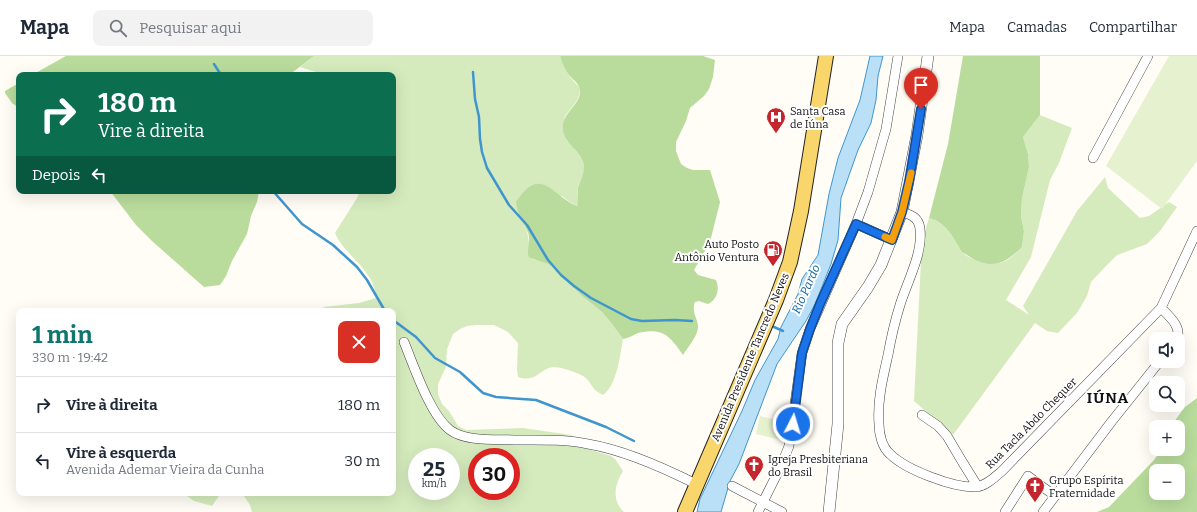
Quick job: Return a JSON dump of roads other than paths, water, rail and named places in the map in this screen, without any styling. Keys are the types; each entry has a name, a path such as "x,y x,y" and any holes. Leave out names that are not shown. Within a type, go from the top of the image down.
{"main road":[{"name":"Avenida Presidente Tancredo Neves","path":"684,512 776,300 790,262 802,211 826,56"}],"street":[{"path":"758,512 781,466 789,446 802,353 810,329 856,224 868,192 886,129 898,56"},
{"path":"829,512 838,424 838,343 840,333 842,324 868,287 881,265 902,212 916,142 928,56"},
{"path":"1093,158 1148,56"},
{"path":"902,212 911,215 917,220 920,229 920,247 900,304 881,383 878,424 881,439 890,454 909,467 938,480 952,484 978,487"},
{"path":"856,224 892,240"},
{"name":"Rua Tacla Abdo Chequer","path":"978,487 1002,471 1161,308 1197,231"},
{"path":"1161,308 1176,324 1178,332"},
{"path":"404,342 437,417 451,431 459,435 484,439 563,441 588,444 642,460 669,470 696,484"},
{"path":"1043,512 1154,368"},
{"path":"922,415 938,426 947,436 962,463 978,487"},
{"path":"1005,512 1028,476 1055,496"},
{"path":"732,486 782,512"}],"water":[{"name":"Rio Pardo","path":"870,56 883,56 878,76 876,100 871,123 858,150 841,198 838,240 831,264 815,304 806,321 777,364 739,464 730,481 721,512 697,512 700,499 742,411 755,380 778,339 781,327 798,294 802,279 818,255 829,194 838,158 860,100"}],"waterway":[{"path":"214,64 219,72"},
{"path":"473,72 475,99 479,117 480,139 487,168 509,205 527,225 548,260 561,275 591,298 631,319 642,321 692,321"},
{"path":"276,194 302,224 333,245 357,267 367,280 383,308"},
{"path":"396,322 416,337 435,358 460,372 483,393 496,397 536,400 606,427 634,441"},
{"path":"774,327 783,331"}],"place":[{"name":"Santa Casa de Iúna","path":"776,134"},
{"name":"Auto Posto Antônio Ventura","path":"773,267"},
{"name":"Igreja Presbiteriana do Brasil","path":"754,482"},
{"name":"Grupo Espírita Fraternidade","path":"1035,503"}],"district":[{"name":"IÚNA","path":"1108,398"}]}
